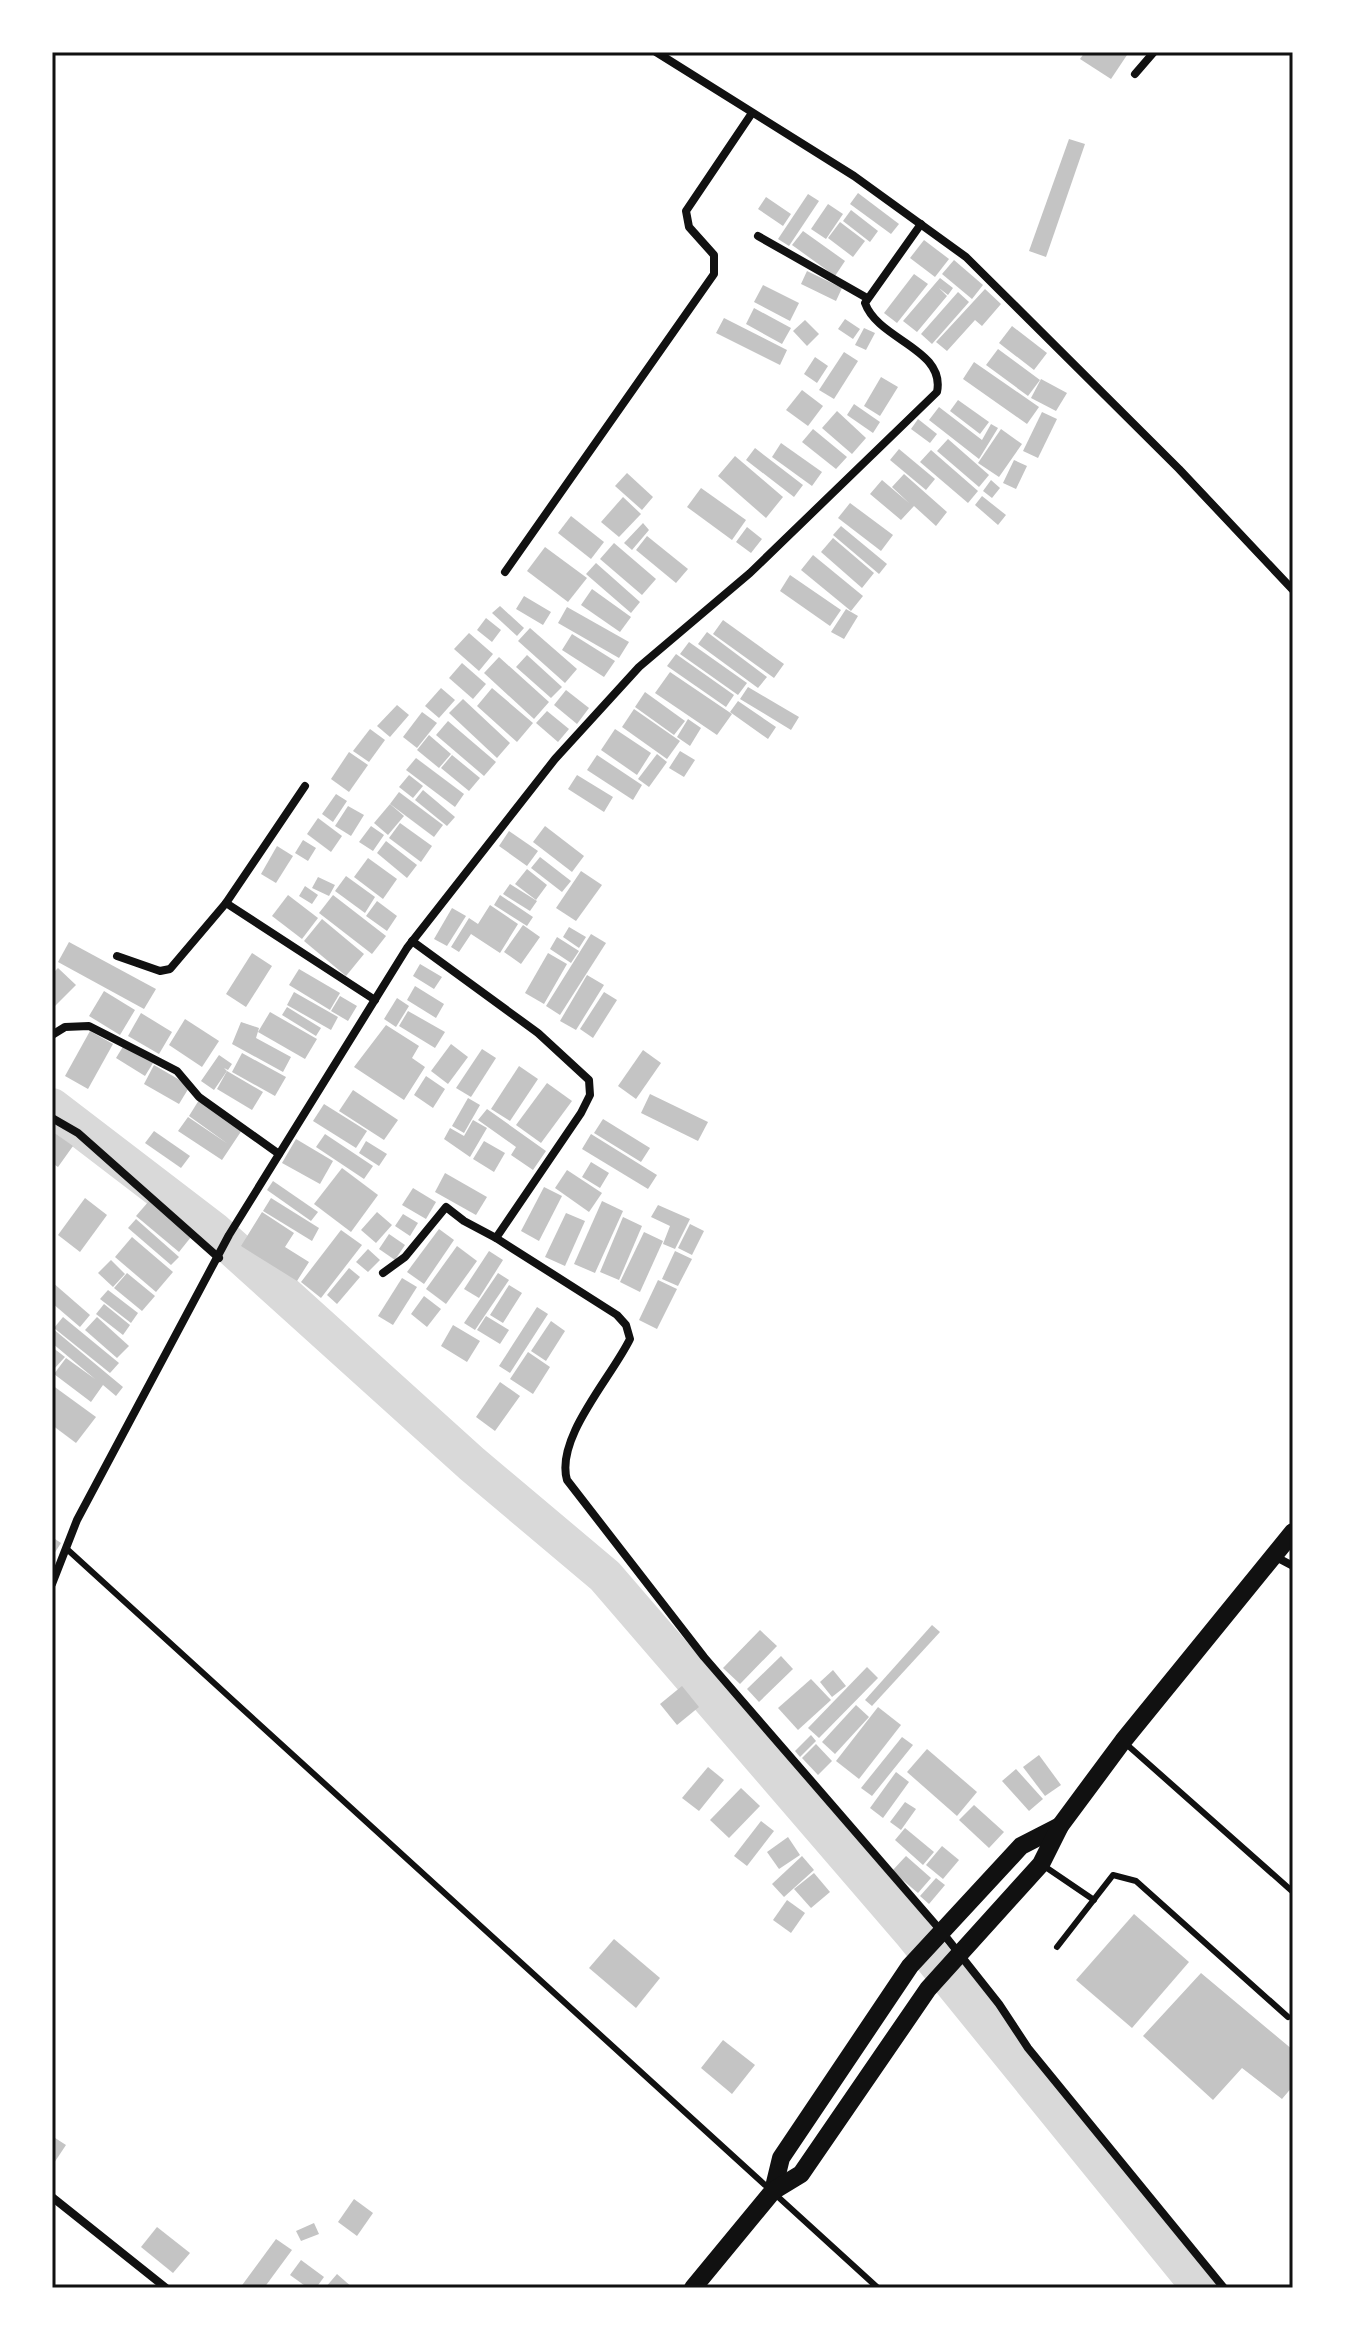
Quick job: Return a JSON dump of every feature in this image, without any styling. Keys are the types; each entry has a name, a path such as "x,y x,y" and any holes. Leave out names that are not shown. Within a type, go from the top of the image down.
{"main road":[{"path":"693,2288 773,2191 801,2174 928,1989 1041,1864 1060,1826 1123,1741 1293,1532"},
{"path":"773,2191 781,2158 910,1966 1021,1846 1060,1826"}],"street":[{"path":"656,52 854,176 978,268 1179,469 1293,590"},
{"path":"1135,74 1154,52"},
{"path":"505,572 714,274 714,255 689,227 686,211 752,113"},
{"path":"52,1584 68,1550 77,1520 229,1235 412,941 555,759 639,667 750,573 937,392 940,379 934,365 870,318 867,298 921,224"},
{"path":"758,236 867,298"},
{"path":"117,956 160,971 170,969 226,903 305,786"},
{"path":"226,903 375,1000"},
{"path":"412,941 538,1033 589,1080 590,1095 581,1113 496,1238"},
{"path":"52,1035 65,1027 89,1026 177,1071 199,1097 279,1154"},
{"path":"52,1118 78,1133 219,1258"},
{"path":"383,1273 405,1257 446,1207 617,1315 626,1325 630,1339 571,1437 563,1465 567,1480 704,1657 936,1938 999,2004 1028,2048 1224,2288"},
{"path":"1274,1556 1293,1566"},
{"path":"52,2197 166,2288"}],"lane":[{"path":"68,1550 878,2288"},
{"path":"1123,1741 1293,1892"},
{"path":"1041,1864 1094,1900"},
{"path":"1057,1947 1113,1875 1136,1881 1288,2017"}],"building":[{"path":"1085,52 1129,52 1111,79 1080,59"},
{"path":"1069,139 1085,144 1046,257 1029,251"},
{"path":"858,193 899,224 891,234 850,204"},
{"path":"808,194 819,201 789,246 778,239"},
{"path":"766,197 791,214 783,226 758,209"},
{"path":"828,204 843,214 826,239 811,229"},
{"path":"851,210 878,231 870,242 843,221"},
{"path":"840,222 865,241 853,257 828,238"},
{"path":"803,231 845,261 835,276 792,245"},
{"path":"924,240 949,259 935,277 910,258"},
{"path":"954,260 983,285 972,299 942,274"},
{"path":"807,271 842,288 836,301 801,284"},
{"path":"914,274 928,284 897,323 884,313"},
{"path":"940,278 953,288 948,295 939,288 947,296 917,332 903,321"},
{"path":"763,285 799,303 790,321 754,302"},
{"path":"985,289 1001,304 982,326 975,320 947,351 936,342"},
{"path":"958,292 969,302 932,344 921,334"},
{"path":"754,308 791,328 782,344 746,324"},
{"path":"724,318 787,350 780,365 716,333"},
{"path":"845,319 860,329 853,339 838,329"},
{"path":"805,320 819,334 807,346 793,331"},
{"path":"1012,326 1047,353 1034,370 999,343"},
{"path":"864,328 875,333 866,350 855,345"},
{"path":"998,349 1040,380 1028,396 986,365"},
{"path":"844,352 858,361 834,399 819,390"},
{"path":"815,357 828,366 817,383 804,374"},
{"path":"974,362 1039,407 1027,424 963,379"},
{"path":"881,377 898,387 880,416 864,406"},
{"path":"1041,379 1067,393 1056,411 1031,398"},
{"path":"802,390 823,406 808,426 786,410"},
{"path":"958,400 989,422 980,434 950,411"},
{"path":"854,404 880,422 873,433 847,415"},
{"path":"939,407 982,440 991,424 998,428 979,459 929,420"},
{"path":"837,411 866,438 852,454 822,428"},
{"path":"1042,412 1057,419 1038,458 1023,451"},
{"path":"918,419 937,434 930,443 911,429"},
{"path":"813,429 847,457 836,469 802,442"},
{"path":"1001,429 1022,444 999,477 978,463"},
{"path":"948,439 989,475 979,487 937,451"},
{"path":"781,443 822,472 812,486 772,457"},
{"path":"755,448 803,485 794,497 746,460"},
{"path":"899,449 935,479 926,490 890,460"},
{"path":"931,450 978,491 968,503 920,462"},
{"path":"735,456 783,497 766,518 718,476"},
{"path":"1014,460 1027,466 1016,489 1003,483"},
{"path":"627,473 653,497 642,510 615,486"},
{"path":"904,474 947,512 936,526 914,506 901,520 870,494 882,480 909,503 892,487"},
{"path":"991,480 1000,488 992,498 983,491"},
{"path":"701,488 746,520 732,540 687,507"},
{"path":"982,496 1006,515 998,525 975,505"},
{"path":"623,497 641,514 619,537 601,522"},
{"path":"850,503 893,535 881,551 838,518"},
{"path":"571,516 604,542 591,559 558,533"},
{"path":"643,523 649,530 632,550 624,543"},
{"path":"841,526 887,564 879,574 833,535"},
{"path":"747,527 762,539 751,553 736,542"},
{"path":"647,536 688,569 676,583 636,550"},
{"path":"833,538 874,573 862,588 821,552"},
{"path":"614,543 656,579 642,595 600,559"},
{"path":"545,547 587,578 568,602 527,571"},
{"path":"813,555 863,596 851,611 801,570"},
{"path":"596,563 640,602 631,613 586,574"},
{"path":"790,575 841,610 830,626 780,591"},
{"path":"592,589 631,617 620,632 581,605"},
{"path":"524,596 551,612 543,625 516,609"},
{"path":"500,606 524,628 517,636 492,613"},
{"path":"567,607 629,642 619,658 558,623"},
{"path":"846,609 858,616 844,639 831,632"},
{"path":"486,618 501,630 492,642 477,630"},
{"path":"723,620 784,664 774,678 713,634"},
{"path":"530,628 577,669 565,683 518,641"},
{"path":"707,632 767,677 758,688 698,644"},
{"path":"469,633 493,654 479,671 454,649"},
{"path":"572,634 615,661 604,677 562,650"},
{"path":"689,642 747,683 738,695 680,654"},
{"path":"676,654 734,695 726,707 667,666"},
{"path":"527,655 562,687 551,698 516,667"},
{"path":"499,657 549,702 534,719 484,673"},
{"path":"462,663 486,684 473,699 449,678"},
{"path":"670,672 732,714 717,735 655,693"},
{"path":"748,687 799,717 791,730 740,699"},
{"path":"441,688 455,700 439,718 425,706"},
{"path":"492,688 533,723 517,742 477,706"},
{"path":"566,690 589,708 577,724 554,705"},
{"path":"645,692 685,721 674,735 635,707"},
{"path":"463,699 510,743 497,758 449,713"},
{"path":"738,701 776,727 768,739 730,712"},
{"path":"397,705 409,715 390,737 377,726"},
{"path":"634,709 680,741 667,759 622,727"},
{"path":"547,711 569,729 558,742 536,723"},
{"path":"422,712 437,723 417,748 403,737"},
{"path":"688,719 701,728 690,746 677,737"},
{"path":"448,721 496,762 484,776 436,735"},
{"path":"370,729 385,740 369,762 353,751"},
{"path":"615,729 651,753 637,775 601,750"},
{"path":"429,735 451,754 439,768 417,750"},
{"path":"680,751 695,760 684,777 669,768"},
{"path":"349,752 368,765 349,792 331,779"},
{"path":"657,754 667,762 649,787 638,779"},
{"path":"452,755 480,778 469,791 441,768"},
{"path":"597,755 642,785 633,800 587,770"},
{"path":"416,758 464,794 455,807 406,770"},
{"path":"409,775 423,786 413,798 399,787"},
{"path":"577,775 613,797 604,812 568,789"},
{"path":"423,790 455,817 447,826 415,800"},
{"path":"399,792 443,825 434,837 390,804"},
{"path":"336,794 347,801 333,822 322,814"},
{"path":"390,804 404,816 388,835 374,823"},
{"path":"348,806 364,815 351,836 335,826"},
{"path":"318,818 342,836 331,852 307,834"},
{"path":"400,823 432,846 421,862 389,838"},
{"path":"371,826 384,835 373,851 359,842"},
{"path":"545,826 584,856 572,872 533,842"},
{"path":"509,831 538,851 527,866 499,846"},
{"path":"303,840 316,848 308,861 295,853"},
{"path":"386,841 417,865 407,878 377,853"},
{"path":"277,846 293,856 276,883 261,874"},
{"path":"540,857 571,881 562,892 531,868"},
{"path":"368,858 397,879 383,899 354,877"},
{"path":"527,869 547,885 536,900 515,884"},
{"path":"581,871 602,885 576,921 556,908"},
{"path":"346,876 375,897 365,913 335,891"},
{"path":"318,877 335,885 329,896 312,888"},
{"path":"510,884 537,901 530,911 503,894"},
{"path":"305,886 318,895 312,904 299,896"},
{"path":"288,895 318,918 302,939 272,916"},
{"path":"333,895 386,936 372,954 319,913"},
{"path":"500,895 533,917 527,926 494,905"},
{"path":"377,901 397,916 387,931 366,916"},
{"path":"490,905 518,924 500,953 471,934 459,952 451,947 469,918 478,924"},
{"path":"452,908 466,916 447,946 434,939"},
{"path":"322,919 364,954 346,976 304,941"},
{"path":"523,925 540,937 521,964 504,952"},
{"path":"569,927 586,937 579,948 563,937"},
{"path":"591,934 606,943 560,1015 546,1006"},
{"path":"557,937 579,951 571,963 550,949"},
{"path":"69,942 156,989 144,1009 58,962"},
{"path":"252,953 272,966 246,1007 226,994"},
{"path":"548,953 567,964 544,1004 525,993"},
{"path":"420,964 442,977 434,989 413,976"},
{"path":"58,968 76,985 52,1009 52,974"},
{"path":"299,969 340,993 330,1010 289,985"},
{"path":"587,975 604,985 576,1030 560,1021"},
{"path":"415,986 444,1004 436,1018 407,1000"},
{"path":"104,991 135,1010 120,1035 89,1016"},
{"path":"294,992 338,1017 331,1030 287,1005"},
{"path":"604,992 617,1000 593,1038 580,1029"},
{"path":"340,996 357,1006 348,1021 331,1011"},
{"path":"397,998 409,1006 396,1027 384,1019"},
{"path":"287,1007 321,1028 316,1036 282,1015"},
{"path":"408,1011 445,1032 435,1048 399,1026"},
{"path":"270,1012 317,1039 305,1059 258,1032"},
{"path":"141,1013 172,1032 159,1054 128,1036"},
{"path":"185,1019 219,1041 202,1067 169,1045"},
{"path":"241,1022 259,1028 256,1038 291,1057 283,1072 232,1044"},
{"path":"386,1025 419,1046 412,1058 425,1067 404,1100 354,1067"},
{"path":"90,1031 113,1044 88,1089 65,1076"},
{"path":"451,1044 468,1057 448,1084 431,1071"},
{"path":"124,1045 153,1063 145,1076 116,1058"},
{"path":"482,1049 496,1058 471,1097 456,1088"},
{"path":"643,1050 661,1063 636,1099 618,1086"},
{"path":"242,1053 286,1077 275,1096 232,1072"},
{"path":"219,1055 232,1064 228,1070 224,1068 227,1071 214,1090 201,1081"},
{"path":"154,1065 190,1086 179,1104 144,1084"},
{"path":"519,1066 538,1079 510,1121 491,1109"},
{"path":"227,1071 263,1092 252,1110 217,1089"},
{"path":"426,1076 445,1089 433,1108 414,1095"},
{"path":"547,1083 572,1101 541,1143 516,1125"},
{"path":"353,1090 398,1120 384,1140 339,1111"},
{"path":"650,1094 708,1122 698,1141 641,1113"},
{"path":"468,1098 480,1105 464,1133 452,1126"},
{"path":"199,1100 242,1130 222,1160 178,1131 188,1117 228,1144 189,1116"},
{"path":"324,1104 367,1131 356,1148 313,1121"},
{"path":"487,1109 546,1151 533,1170 511,1155 516,1147 478,1120"},
{"path":"603,1119 650,1148 641,1162 594,1133"},
{"path":"473,1120 487,1128 470,1157 444,1139 450,1128 464,1136"},
{"path":"52,1131 73,1146 58,1167 52,1163"},
{"path":"154,1131 190,1156 181,1168 145,1143"},
{"path":"325,1134 373,1166 364,1179 316,1147"},
{"path":"591,1134 657,1175 648,1189 582,1149"},
{"path":"296,1139 333,1161 320,1184 282,1163"},
{"path":"366,1141 387,1154 379,1166 359,1153"},
{"path":"484,1141 505,1153 494,1172 473,1159"},
{"path":"591,1162 609,1173 600,1188 582,1177"},
{"path":"342,1168 378,1195 351,1232 314,1204"},
{"path":"567,1170 602,1193 589,1212 555,1188"},
{"path":"445,1173 487,1197 476,1215 435,1192"},
{"path":"273,1181 318,1212 311,1221 267,1190"},
{"path":"544,1187 562,1196 539,1241 521,1231"},
{"path":"413,1188 436,1202 426,1219 402,1205"},
{"path":"85,1198 107,1215 80,1252 58,1235"},
{"path":"271,1198 319,1228 312,1241 263,1211"},
{"path":"149,1201 191,1237 179,1252 136,1216"},
{"path":"602,1201 623,1211 595,1273 574,1264"},
{"path":"658,1205 690,1219 675,1249 663,1244 670,1226 651,1217"},
{"path":"262,1212 294,1233 285,1247 309,1262 297,1281 241,1246"},
{"path":"377,1212 392,1225 376,1243 361,1230"},
{"path":"566,1213 585,1221 565,1266 545,1257"},
{"path":"403,1214 418,1223 410,1236 395,1226"},
{"path":"623,1217 642,1226 619,1280 600,1272"},
{"path":"136,1219 179,1257 171,1265 128,1228"},
{"path":"690,1224 704,1231 692,1255 678,1248"},
{"path":"439,1229 454,1240 424,1284 407,1272"},
{"path":"341,1230 362,1245 321,1298 301,1282"},
{"path":"644,1232 663,1241 640,1292 620,1282"},
{"path":"389,1234 405,1245 395,1260 379,1249"},
{"path":"132,1237 173,1272 156,1292 115,1257"},
{"path":"457,1246 477,1261 446,1304 426,1289"},
{"path":"368,1249 380,1260 368,1272 356,1262"},
{"path":"489,1251 503,1260 479,1298 464,1289"},
{"path":"675,1251 692,1259 678,1286 662,1279"},
{"path":"111,1260 125,1274 113,1287 98,1273"},
{"path":"349,1268 360,1277 337,1304 327,1295"},
{"path":"127,1273 155,1296 142,1311 114,1288"},
{"path":"498,1273 509,1280 475,1330 464,1323"},
{"path":"402,1278 417,1287 393,1325 378,1316"},
{"path":"658,1280 677,1289 657,1329 639,1320"},
{"path":"52,1282 90,1315 80,1327 52,1303"},
{"path":"509,1285 522,1293 503,1323 490,1315"},
{"path":"108,1290 138,1313 131,1323 100,1299"},
{"path":"424,1296 441,1309 427,1327 411,1314"},
{"path":"104,1304 130,1325 123,1335 96,1314"},
{"path":"537,1307 548,1314 510,1373 499,1366"},
{"path":"486,1316 509,1330 500,1344 477,1330"},
{"path":"63,1317 119,1363 110,1373 54,1328"},
{"path":"97,1317 129,1346 117,1358 85,1330"},
{"path":"551,1321 565,1331 546,1361 531,1351"},
{"path":"453,1325 480,1341 467,1362 441,1346"},
{"path":"52,1328 123,1387 116,1396 103,1385 91,1402 54,1374 66,1358 95,1379 52,1343"},
{"path":"52,1347 65,1357 54,1369 52,1367"},
{"path":"528,1352 550,1367 533,1394 510,1379"},
{"path":"500,1382 520,1396 495,1431 476,1417"},
{"path":"52,1385 96,1417 76,1443 52,1425"},
{"path":"52,1537 61,1543 52,1557"},
{"path":"932,1625 940,1632 872,1706 865,1700"},
{"path":"760,1630 777,1646 740,1684 723,1668"},
{"path":"781,1656 793,1669 759,1702 747,1689"},
{"path":"867,1667 878,1678 819,1738 808,1728"},
{"path":"833,1670 846,1686 832,1697 820,1682"},
{"path":"811,1679 831,1700 798,1730 778,1708"},
{"path":"682,1686 699,1707 677,1725 660,1704"},
{"path":"856,1705 869,1717 835,1754 822,1742"},
{"path":"878,1707 901,1725 859,1779 836,1761"},
{"path":"811,1735 816,1741 800,1757 795,1751"},
{"path":"902,1737 913,1745 872,1796 861,1788"},
{"path":"816,1744 832,1761 818,1775 802,1758"},
{"path":"927,1749 977,1792 957,1816 907,1772"},
{"path":"1039,1755 1061,1785 1045,1796 1023,1767"},
{"path":"708,1767 724,1780 699,1811 682,1798"},
{"path":"1016,1769 1043,1799 1029,1811 1002,1781"},
{"path":"896,1772 909,1782 883,1818 870,1808"},
{"path":"741,1788 760,1806 729,1838 710,1820"},
{"path":"905,1802 916,1809 901,1830 890,1822"},
{"path":"974,1805 1004,1832 989,1848 959,1820"},
{"path":"761,1821 774,1831 747,1866 734,1856"},
{"path":"905,1828 934,1852 923,1865 895,1840"},
{"path":"788,1837 800,1855 779,1869 767,1852"},
{"path":"942,1846 959,1860 943,1879 926,1865"},
{"path":"802,1856 814,1870 784,1897 772,1884"},
{"path":"906,1856 931,1878 918,1893 892,1871"},
{"path":"814,1873 830,1892 811,1908 794,1889"},
{"path":"936,1878 945,1885 929,1904 920,1896"},
{"path":"787,1900 805,1913 791,1933 773,1920"},
{"path":"1134,1914 1189,1962 1132,2028 1076,1980"},
{"path":"614,1939 660,1978 636,2008 589,1968"},
{"path":"1201,1973 1293,2050 1293,2086 1282,2099 1242,2068 1213,2100 1143,2036"},
{"path":"723,2040 755,2065 732,2094 701,2068"},
{"path":"52,2136 66,2145 52,2166"},
{"path":"354,2199 373,2213 357,2236 338,2222"},
{"path":"314,2223 319,2234 301,2241 296,2231"},
{"path":"157,2227 190,2253 173,2273 141,2247"},
{"path":"276,2239 292,2250 264,2288 240,2288"},
{"path":"301,2260 324,2277 316,2288 308,2288 290,2275"},
{"path":"337,2274 353,2288 325,2288"}],"waterway":[{"path":"52,1107 214,1231 472,1464 605,1576 911,1931 1201,2288"}]}
